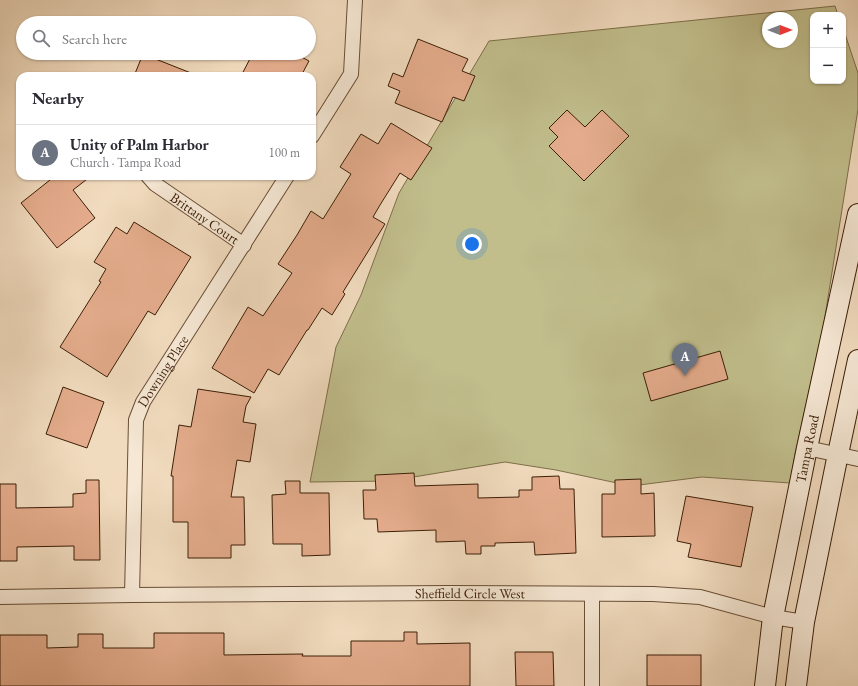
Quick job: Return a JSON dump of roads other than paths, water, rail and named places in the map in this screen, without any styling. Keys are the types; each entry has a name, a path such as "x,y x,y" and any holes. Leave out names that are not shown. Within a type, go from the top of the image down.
{"main road":[{"name":"Tampa Road","path":"765,686 774,617 807,448 858,214"},
{"path":"796,686 804,622 858,360"}],"street":[{"path":"316,130 351,74 355,0"},
{"name":"Brittany Court","path":"152,180 155,184 244,245"},
{"name":"Downing Place","path":"132,595 136,420 143,402 285,180"},
{"path":"807,448 858,459"},
{"name":"Sheffield Circle West","path":"0,597 442,593 653,594 700,597 774,617 804,622"},
{"path":"592,594 592,686"}],"place":[{"name":"Unity of Palm Harbor","path":"685,376"}]}
